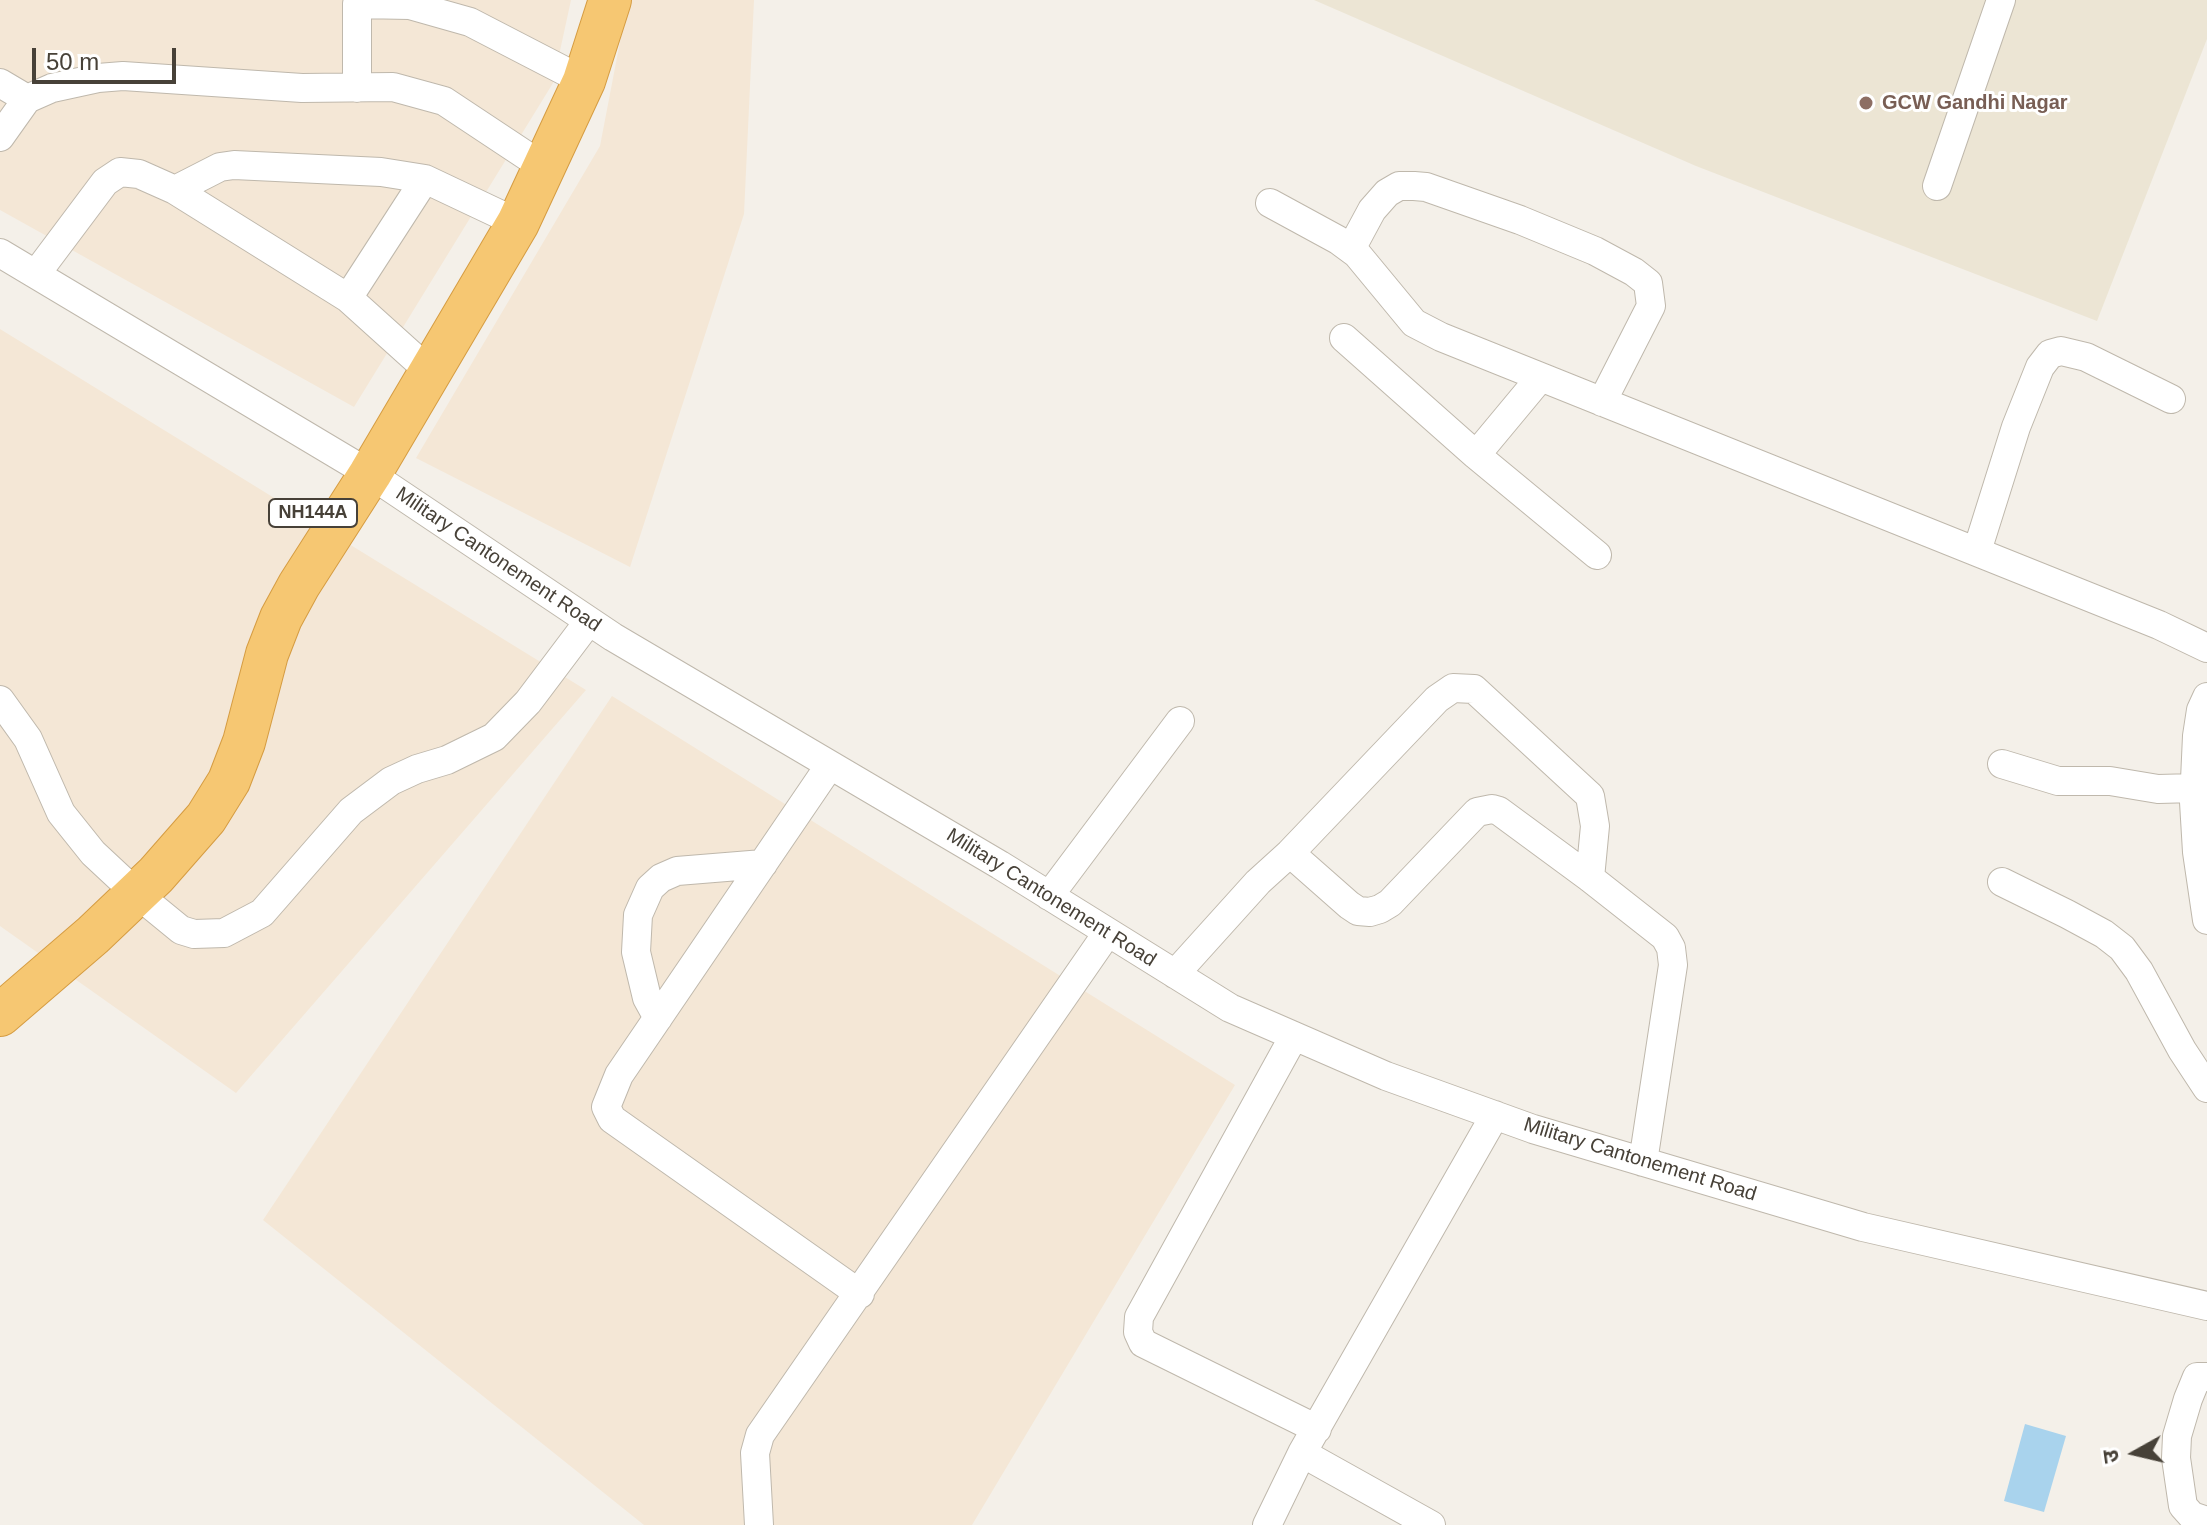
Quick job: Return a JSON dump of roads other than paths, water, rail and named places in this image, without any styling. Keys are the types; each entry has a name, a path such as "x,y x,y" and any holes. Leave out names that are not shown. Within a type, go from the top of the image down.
{"highway":[{"name":"NH144A","path":"577,77 587,0"},
{"name":"NH144A","path":"0,991 130,888 206,818 229,781 244,742 267,654 281,618 359,468 507,218 577,77 610,0"},
{"name":"NH144A","path":"0,1015 93,935 130,888"}],"street":[{"path":"1937,186 2001,0"},
{"path":"357,88 358,2 410,5 459,18 577,77"},
{"path":"0,137 27,99 73,82 123,76 302,88 393,87 444,101 536,162"},
{"path":"0,83 27,99"},
{"path":"175,190 220,167 234,165 381,172 425,179 507,218"},
{"path":"36,274 105,182 126,171 139,174 175,190 348,298 420,363"},
{"path":"348,298 425,179"},
{"path":"1351,249 1372,210 1387,193 1399,186 1414,186 1426,187 1520,220 1595,251 1634,272 1648,283 1651,306 1602,402"},
{"path":"1270,203 1351,249 1414,323 1441,337 1977,551 2159,625 2207,648"},
{"name":"Military Cantonement Road","path":"0,253 359,468 589,621 1230,1008 1386,1076 1643,1162 1863,1227 2207,1306"},
{"path":"1344,338 1476,455 1597,555"},
{"path":"1977,551 2016,427 2040,367 2050,354 2061,351 2086,357 2171,399"},
{"path":"1476,455 1540,378"},
{"path":"0,700 28,739 61,813 93,853 181,930 194,934 224,933 262,913 351,811 391,781 447,760 494,737 528,702 589,621"},
{"path":"1175,974 1258,882 1290,853 1437,699 1453,688 1474,689 1590,796 1595,826 1590,878"},
{"path":"2207,697 2201,710 2197,736 2195,788 2197,852 2207,920"},
{"path":"1049,896 1180,721"},
{"path":"2002,764 2058,781 2110,781 2172,790 2195,788"},
{"path":"830,765 619,1075 606,1103 609,1115 860,1294"},
{"path":"1290,853 1349,905 1358,911 1370,912 1390,903 1477,812 1492,809 1590,878 1665,937 1673,954 1643,1162"},
{"path":"658,1018 647,998 636,952 638,915 650,888 661,878 677,871 763,864"},
{"path":"2002,882 2104,934 2122,948 2139,971 2182,1050 2207,1088"},
{"path":"759,1525 756,1443 1108,932"},
{"path":"1294,1036 1139,1317 1138,1332 1143,1343 1317,1429"},
{"path":"1267,1525 1302,1453 1495,1115"},
{"path":"2207,1377 2197,1377 2188,1399 2177,1436 2176,1458 2183,1506 2192,1516 2207,1521"},
{"path":"1302,1453 1431,1525"}],"water":[{"path":"2025,1424 2066,1436 2044,1512 2004,1501"}],"place":[{"name":"GCW Gandhi Nagar","path":"1866,103"}]}
